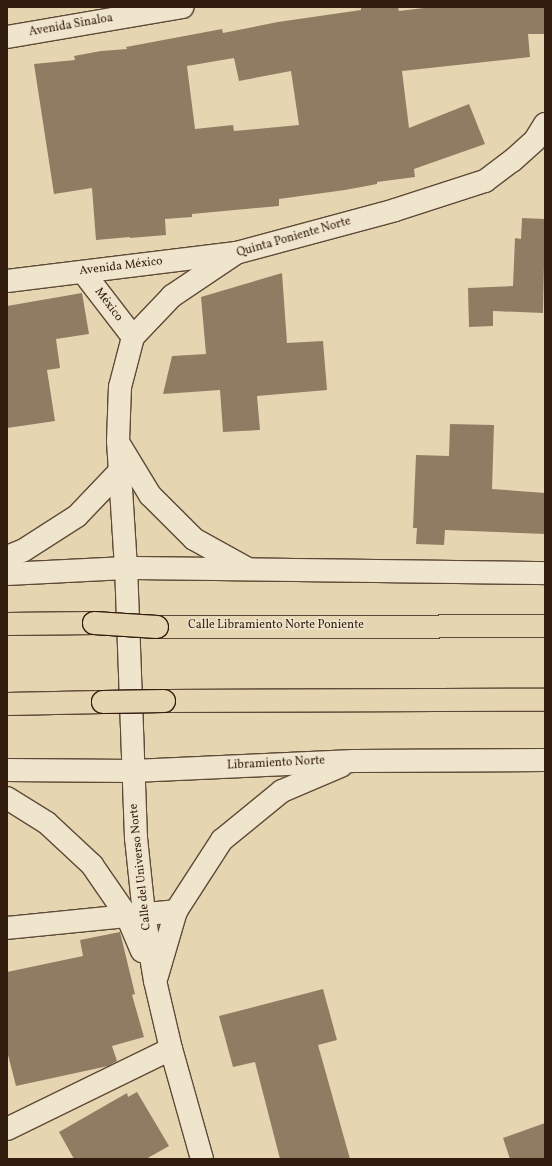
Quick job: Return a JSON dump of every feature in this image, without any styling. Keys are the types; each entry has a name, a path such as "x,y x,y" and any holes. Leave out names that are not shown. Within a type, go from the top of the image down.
{"highway":[{"name":"Calle Libramiento Norte Poniente","path":"7,624 94,623 157,627 545,626"},
{"path":"7,704 164,701 545,700"}],"street":[{"name":"Avenida Sinaloa","path":"7,37 182,7"},
{"name":"Quinta Poniente Norte","path":"126,568 118,441 120,387 133,337 172,296 236,253 395,210 485,181 542,138"},
{"name":"Avenida México","path":"7,281 236,253"},
{"name":"México","path":"83,272 133,337"},
{"path":"118,441 150,495 194,539 249,570"},
{"path":"7,557 24,550 77,516 120,471"},
{"path":"7,574 126,568 545,573"},
{"name":"Calle del Universo Norte","path":"126,568 136,838 136,915 155,981 170,1049 202,1159"},
{"name":"Libramiento Norte","path":"7,770 133,771 354,761 545,760"},
{"path":"155,981 176,911 222,840 282,791 354,761"},
{"path":"7,798 47,823 92,865 136,915"},
{"path":"7,928 176,911"},
{"path":"7,1129 170,1049"}],"building":[{"path":"361,7 398,7 399,11 432,7 545,7 545,34 528,34 530,57 402,71 409,128 469,104 485,144 414,169 415,177 377,182 377,184 345,190 279,199 279,206 192,214 192,217 165,219 166,235 96,240 92,188 54,194 34,64 75,60 74,56 101,51 127,49 126,47 222,29 223,33 278,22 361,10","holes":["234,58 239,81 291,71 299,125 234,131 233,125 195,129 187,66"]},
{"path":"522,218 545,219 543,313 493,311 493,326 469,327 468,288 513,286 515,238 521,239"},
{"path":"282,273 287,343 323,341 327,390 257,396 260,430 223,432 220,390 163,394 172,356 206,354 201,297"},
{"path":"82,293 89,334 56,339 60,368 47,370 55,421 7,428 7,306"},
{"path":"450,424 494,425 492,489 545,493 545,534 445,530 444,545 416,544 417,528 413,528 416,455 449,456"},
{"path":"120,932 135,994 132,995 144,1037 112,1046 117,1061 108,1066 16,1086 7,1051 7,972 83,956 80,940"},
{"path":"323,989 337,1040 318,1045 350,1159 280,1159 255,1062 233,1067 219,1016"},
{"path":"137,1092 169,1146 146,1159 74,1159 59,1132 127,1093 128,1097"},
{"path":"545,1123 545,1159 510,1159 503,1138"}]}
